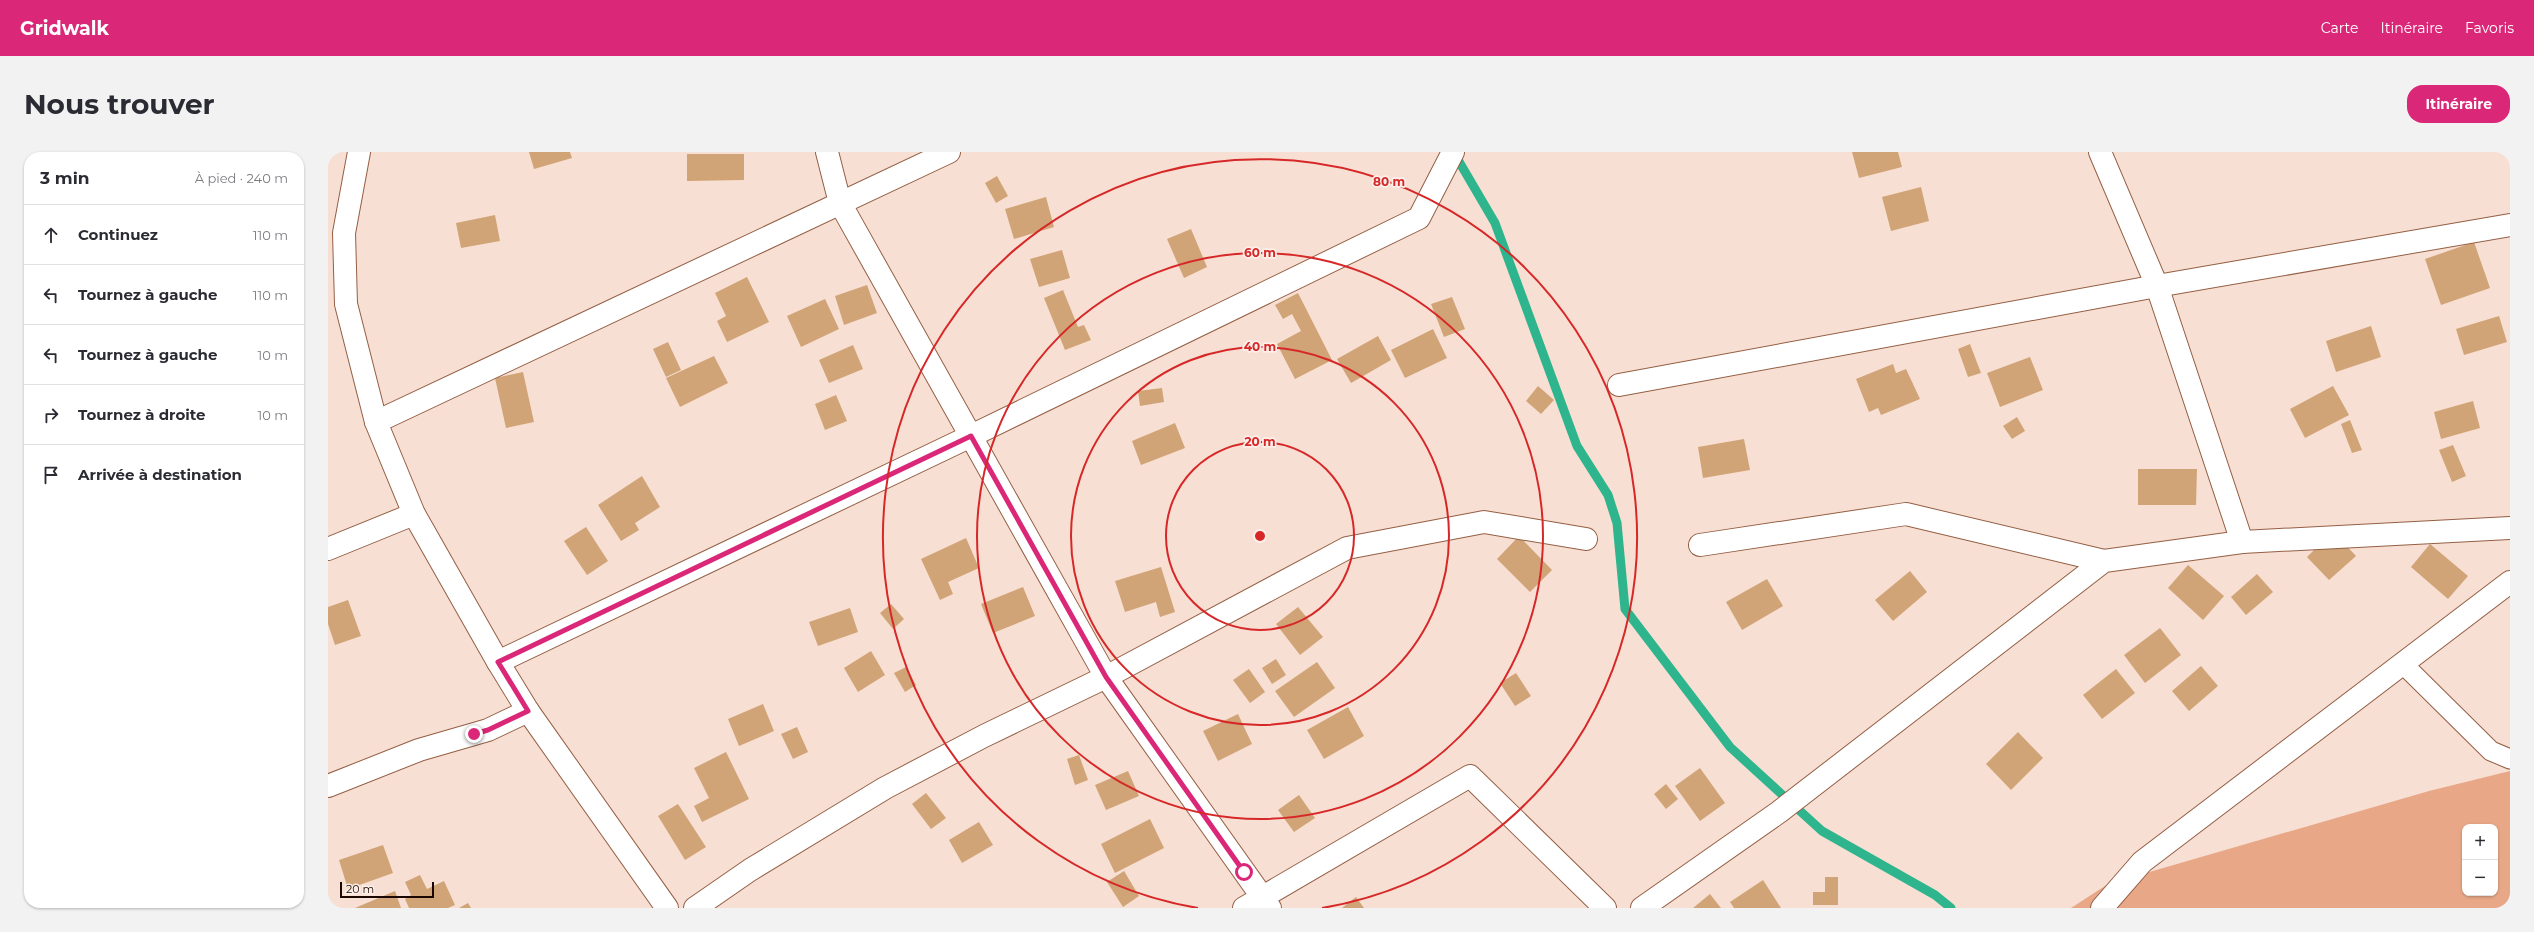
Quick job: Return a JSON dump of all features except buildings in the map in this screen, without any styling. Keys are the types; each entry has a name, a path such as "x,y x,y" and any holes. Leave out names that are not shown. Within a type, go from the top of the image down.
{"street":[{"path":"358,152 344,232 346,304 376,422 414,514 498,662 528,711 667,908"},
{"path":"827,152 840,203 1106,677 1259,905 1470,776 1605,908"},
{"path":"376,422 949,152"},
{"path":"2100,152 2157,286 2242,542"},
{"path":"498,662 971,436 1418,218 1449,160"},
{"path":"1620,385 2157,286 2510,225"},
{"path":"328,549 414,514"},
{"path":"1700,545 1906,514 2104,561 2242,542 2510,528"},
{"path":"695,908 750,870 885,788 984,736 1106,677 1347,548 1484,522 1586,540"},
{"path":"1642,908 1779,812 1805,790 2104,561"},
{"path":"2102,908 2142,862 2510,582"},
{"path":"328,786 419,750 488,730 528,711"}],"lane":[{"path":"2403,664 2491,751 2510,759"}],"shaded area":[{"path":"2510,771 2510,908 2071,908 2108,884 2429,791"}],"waterway":[{"path":"1454,153 1495,223 1577,446 1608,495 1617,523 1625,609 1730,747 1822,831 1935,895 1951,908"}],"route":[{"path":"474,734 488,730 528,711 498,662 971,436 1106,677 1244,872"}]}
